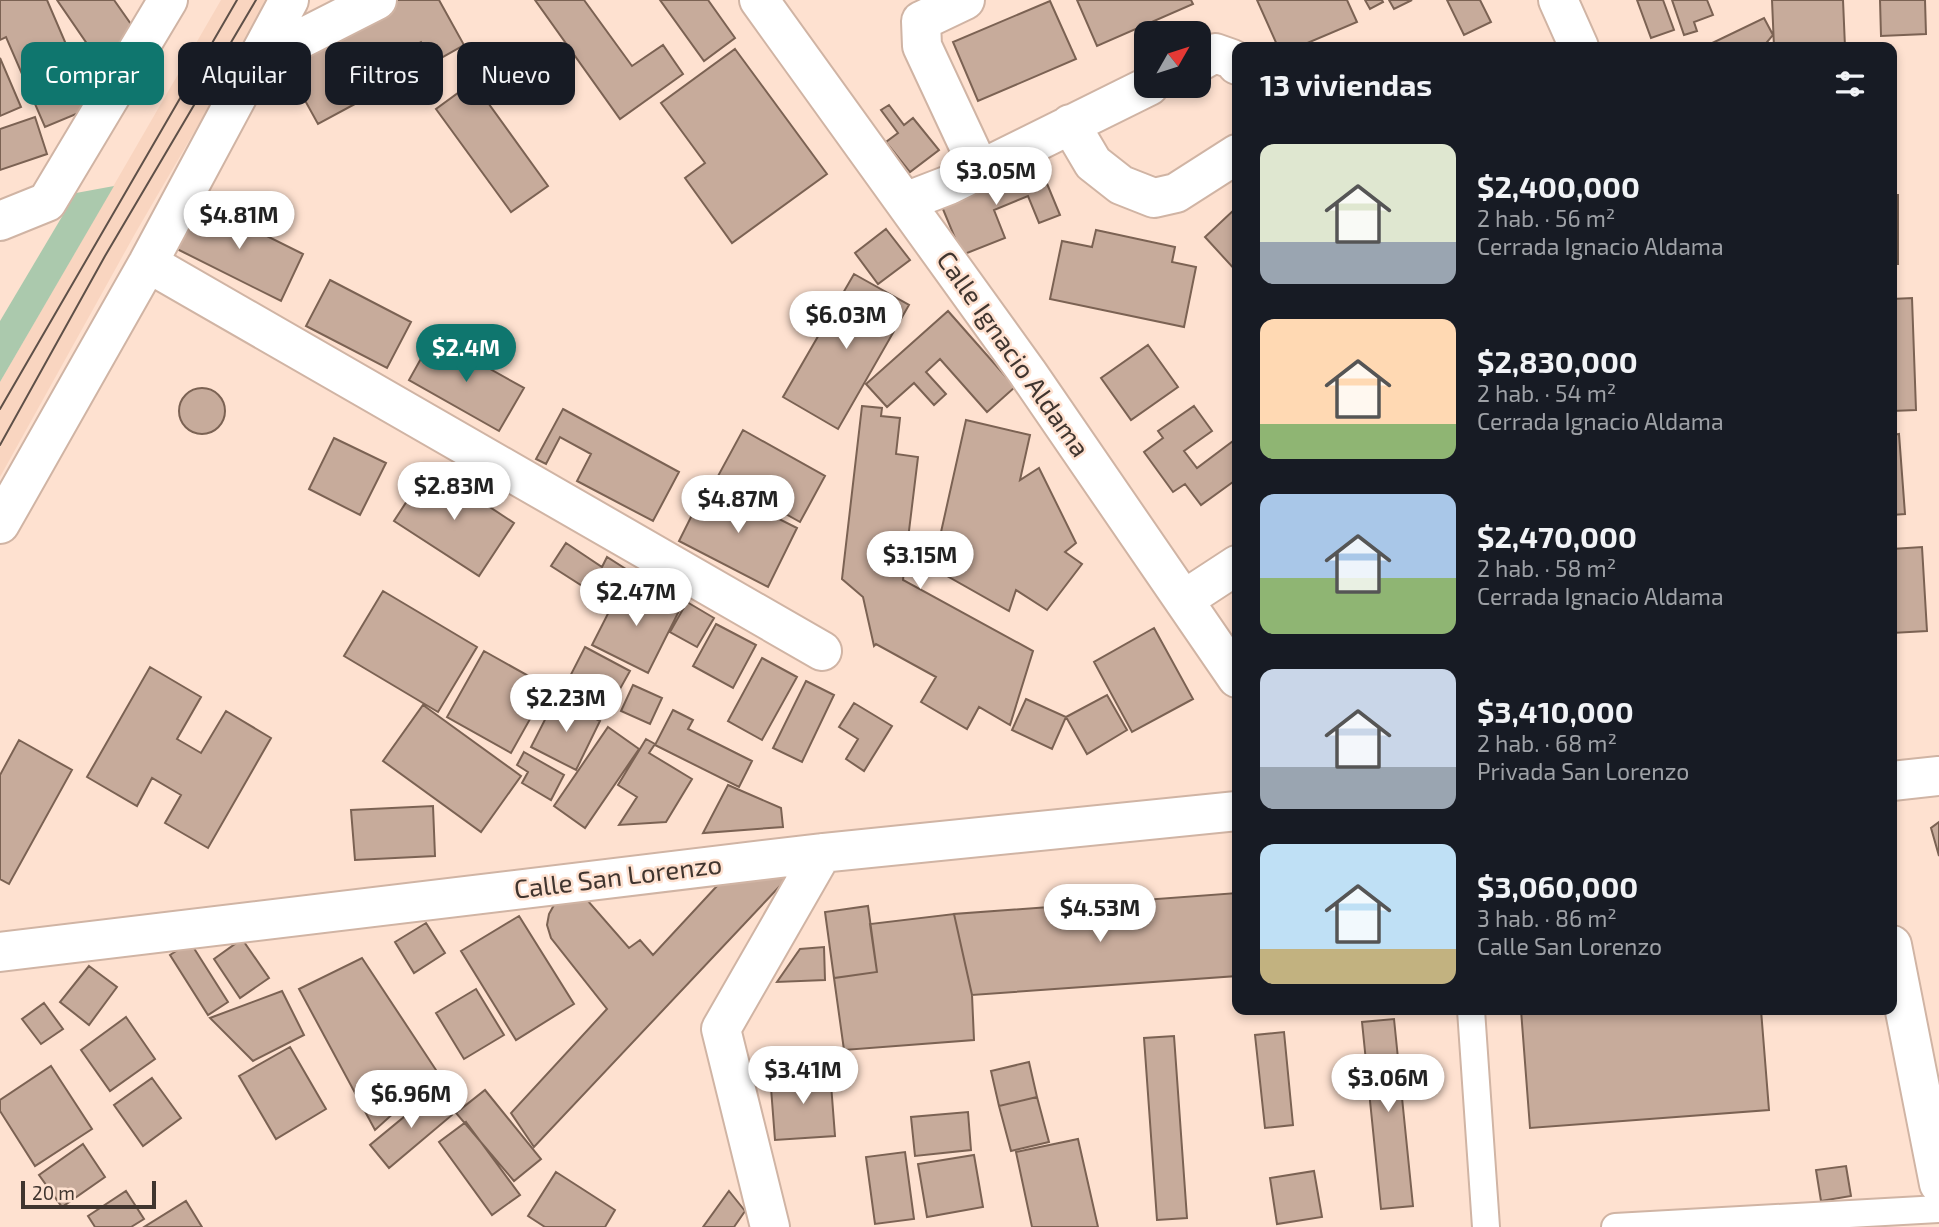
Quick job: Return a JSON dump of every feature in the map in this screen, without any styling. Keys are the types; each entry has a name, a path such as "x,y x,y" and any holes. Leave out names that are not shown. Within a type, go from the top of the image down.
{"street":[{"path":"0,221 47,202 168,0"},
{"path":"265,42 289,0"},
{"path":"296,42 377,0"},
{"name":"Calle Ignacio Aldama","path":"759,0 1035,383 1232,670"},
{"path":"965,0 921,21 922,46 979,169"},
{"path":"1558,0 1577,42"},
{"path":"1211,56 1215,54 1232,59"},
{"path":"905,202 949,185 1134,93"},
{"path":"0,524 148,263 231,105"},
{"path":"1070,124 1093,163 1121,185 1154,198 1176,193 1232,157"},
{"path":"148,263 822,650"},
{"path":"1185,599 1232,568"},
{"path":"1897,780 1939,776"},
{"name":"Calle San Lorenzo","path":"0,952 822,853 1232,812"},
{"path":"770,1227 720,1029 822,853"},
{"path":"1897,970 1939,1184"}],"lane":[{"path":"1471,1015 1486,1227"},
{"path":"1615,1227 1939,1209"}],"shaded area":[{"path":"221,0 271,0 247,42 197,42"},
{"path":"178,74 178,105 210,105 0,477 0,382 160,105 164,105 164,99"}],"green space":[{"path":"114,186 0,382 0,321 76,193"}],"building":[{"path":"0,0 47,0 65,42 21,42 21,72 6,37 0,40"},
{"path":"57,0 114,0 140,37 133,42 86,42"},
{"path":"386,0 439,0 462,42 457,42 457,49 443,57 443,42 325,42 325,105 353,105 318,124 308,105 311,105 311,42 309,42"},
{"path":"535,0 584,0 632,66 663,45 683,74 620,119 575,56 575,42 565,42"},
{"path":"660,0 708,0 735,38 704,61"},
{"path":"1077,0 1191,0 1193,4 1154,21 1134,21 1134,30 1097,46"},
{"path":"1257,0 1347,0 1357,22 1310,42 1276,42"},
{"path":"1365,0 1382,0 1383,2 1370,9"},
{"path":"1389,0 1412,0 1394,9"},
{"path":"1447,0 1480,0 1491,22 1464,35"},
{"path":"1637,0 1663,0 1674,30 1651,38"},
{"path":"1672,0 1707,0 1713,15 1694,22 1697,31 1684,35"},
{"path":"1772,0 1843,0 1845,42 1774,42"},
{"path":"1880,0 1925,0 1926,34 1881,36"},
{"path":"1050,1 1076,59 978,101 953,42"},
{"path":"1764,18 1773,35 1767,42 1714,42"},
{"path":"735,49 827,174 732,243 685,178 705,163 661,103"},
{"path":"0,58 21,107 0,116"},
{"path":"457,94 457,105 490,105 548,186 511,212 436,109"},
{"path":"35,105 92,105 93,107 45,127"},
{"path":"889,105 904,125 913,118 939,150 910,172 886,142 898,133 881,110"},
{"path":"35,117 47,154 0,170 0,129"},
{"path":"1038,162 1060,215 1039,223 1028,196 994,210 1005,238 962,255 940,202"},
{"path":"1897,195 1898,195 1897,264"},
{"path":"198,202 303,254 281,301 175,248"},
{"path":"1232,212 1232,267 1205,237"},
{"path":"886,229 910,260 878,284 855,253"},
{"path":"1096,230 1175,247 1172,262 1196,267 1184,327 1050,299 1062,241 1092,247"},
{"path":"854,274 909,305 838,429 783,397"},
{"path":"330,280 411,322 387,368 306,326"},
{"path":"1912,298 1916,410 1897,411 1897,299"},
{"path":"948,311 1015,387 987,412 940,359 926,372 946,394 934,405 914,383 887,407 866,384"},
{"path":"433,337 524,388 499,431 409,380"},
{"path":"1148,345 1178,387 1131,420 1101,378"},
{"path":"202,388 218,395 225,411 218,427 202,434 186,427 179,411 186,395"},
{"path":"862,406 882,408 881,416 900,418 896,454 918,457 903,580 1033,651 1010,725 979,707 967,729 921,702 936,677 876,644 874,646 863,597 842,579"},
{"path":"1194,406 1212,431 1184,451 1197,468 1232,442 1232,483 1201,505 1185,484 1173,492 1144,452 1163,438 1158,431"},
{"path":"563,409 679,472 653,521 577,481 591,454 560,437 546,464 536,459"},
{"path":"966,420 1030,435 1020,480 1039,468 1076,543 1065,552 1082,564 1047,610 1016,590 1009,611 933,568"},
{"path":"743,430 825,476 800,522 718,476"},
{"path":"1897,434 1905,514 1897,515"},
{"path":"334,438 386,463 360,515 309,489"},
{"path":"429,467 514,523 479,576 394,521"},
{"path":"708,483 797,528 768,587 679,541"},
{"path":"566,543 602,567 607,557 629,571 609,603 551,566"},
{"path":"1922,547 1927,631 1897,633 1897,549"},
{"path":"624,582 679,611 648,673 592,645"},
{"path":"383,591 477,647 438,712 344,656"},
{"path":"687,602 714,618 697,647 670,632"},
{"path":"716,624 756,645 733,688 693,666"},
{"path":"1154,628 1193,699 1132,732 1094,662"},
{"path":"585,647 630,671 606,714 563,690"},
{"path":"484,651 548,687 511,753 447,717"},
{"path":"762,658 797,677 762,740 728,721"},
{"path":"150,667 201,697 177,739 201,753 226,711 271,738 208,848 165,823 181,795 152,778 137,806 87,777"},
{"path":"806,681 834,695 802,762 773,748"},
{"path":"633,685 662,698 650,724 621,711"},
{"path":"1107,695 1127,730 1087,754 1066,717"},
{"path":"556,698 600,721 576,770 531,747"},
{"path":"1026,699 1066,717 1052,749 1012,730"},
{"path":"854,703 892,726 864,771 846,759 858,739 839,727"},
{"path":"423,705 521,776 481,832 383,761"},
{"path":"673,710 693,720 688,729 752,761 739,787 655,745"},
{"path":"608,727 639,749 585,828 554,806"},
{"path":"646,739 655,744 649,753 692,779 666,822 619,825 637,797 618,785"},
{"path":"19,740 72,770 9,884 0,879 0,775"},
{"path":"524,752 564,775 551,800 522,783 528,772 517,765"},
{"path":"728,785 781,808 783,827 703,833"},
{"path":"433,806 435,856 355,860 351,810"},
{"path":"1939,822 1939,856 1931,828"},
{"path":"796,869 534,1147 511,1113 607,1009 551,938 547,925 554,905 567,895 581,893 629,948 640,940 653,955 729,873"},
{"path":"1232,893 1232,976 972,995 954,914"},
{"path":"868,906 877,972 834,978 825,912"},
{"path":"954,914 972,995 974,1040 844,1050 834,978 877,972 870,924"},
{"path":"519,916 574,1004 516,1040 461,951"},
{"path":"426,923 445,953 414,973 395,942"},
{"path":"242,939 269,978 240,998 214,959"},
{"path":"190,942 228,1002 208,1015 170,955"},
{"path":"824,947 825,980 777,982 800,949"},
{"path":"362,958 438,1073 375,1130 299,989"},
{"path":"89,966 117,987 89,1025 60,1002"},
{"path":"476,989 504,1035 464,1059 436,1013"},
{"path":"282,991 304,1035 253,1061 210,1018"},
{"path":"44,1003 63,1029 41,1044 22,1019"},
{"path":"1521,1015 1761,1015 1769,1110 1530,1128"},
{"path":"126,1017 155,1059 110,1091 81,1050"},
{"path":"1394,1019 1413,1206 1381,1209 1362,1022"},
{"path":"1284,1032 1293,1125 1265,1128 1255,1035"},
{"path":"1174,1036 1187,1218 1157,1220 1144,1038"},
{"path":"290,1047 326,1109 276,1139 239,1076"},
{"path":"1029,1062 1037,1097 999,1106 991,1071"},
{"path":"51,1066 92,1129 35,1166 0,1111 0,1100"},
{"path":"830,1071 835,1136 775,1140 770,1075"},
{"path":"152,1078 181,1118 143,1146 114,1105"},
{"path":"485,1090 541,1159 514,1181 456,1113"},
{"path":"433,1093 452,1115 389,1168 370,1145"},
{"path":"1037,1097 1049,1142 1011,1151 999,1106"},
{"path":"968,1112 971,1150 915,1156 911,1117"},
{"path":"466,1122 520,1195 492,1215 439,1142"},
{"path":"1078,1139 1098,1227 1032,1227 1016,1152"},
{"path":"83,1144 105,1177 62,1207 39,1175"},
{"path":"905,1152 914,1219 875,1224 866,1157"},
{"path":"974,1155 983,1207 927,1217 918,1164"},
{"path":"1846,1166 1851,1196 1821,1201 1816,1170"},
{"path":"1314,1171 1322,1217 1277,1224 1270,1178"},
{"path":"556,1172 615,1210 605,1227 545,1227 528,1216"},
{"path":"126,1191 144,1219 131,1227 95,1227 88,1216"},
{"path":"729,1191 745,1211 734,1227 703,1227"},
{"path":"186,1201 202,1227 144,1227"}],"tram line":[{"path":"0,409 237,0"},
{"path":"0,445 105,256 256,0"}]}
